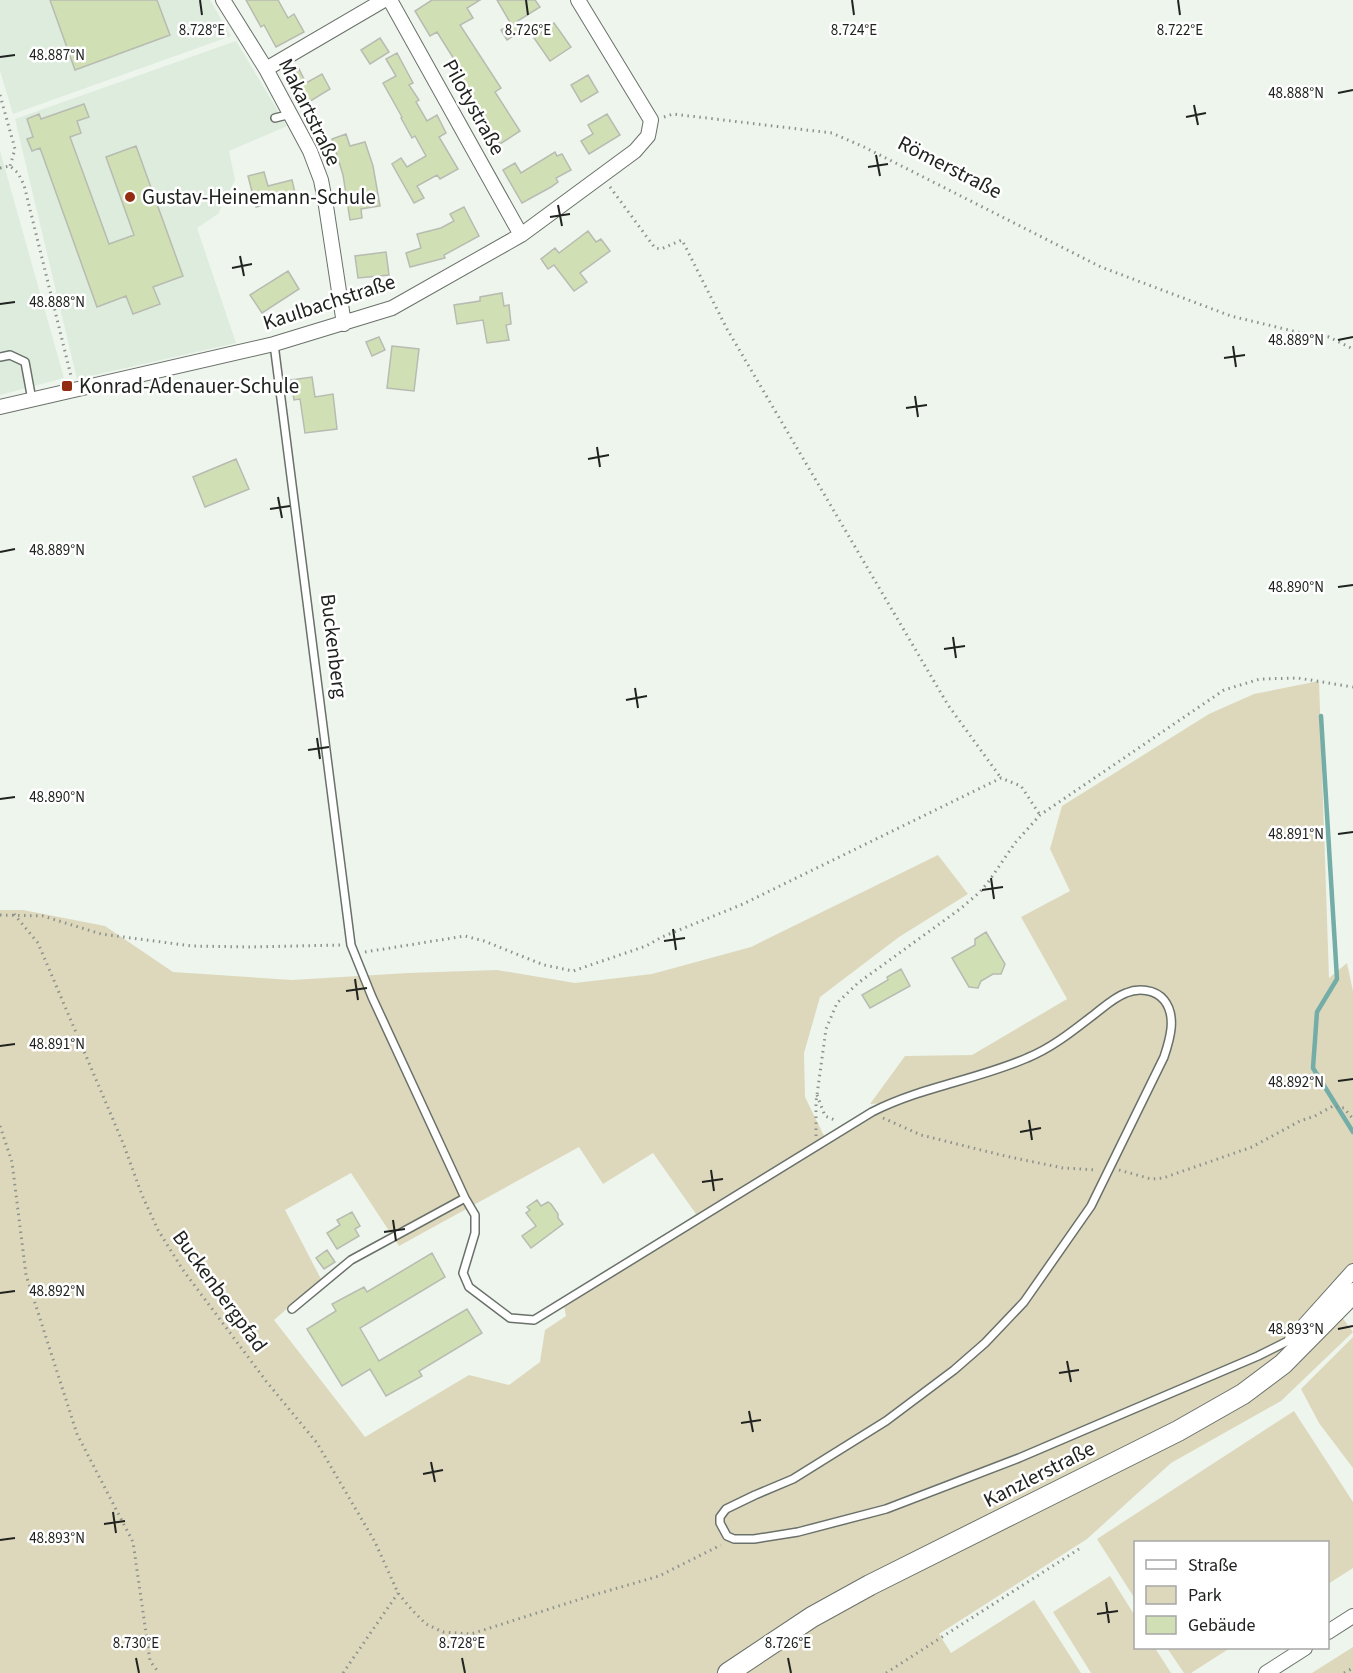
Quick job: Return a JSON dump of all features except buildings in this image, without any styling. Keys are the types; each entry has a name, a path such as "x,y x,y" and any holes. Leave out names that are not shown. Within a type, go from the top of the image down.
{"main road":[{"name":"Kanzlerstraße","path":"728,1673 782,1636 870,1585 1178,1431 1244,1394 1283,1364 1353,1293"}],"street":[{"name":"Makartstraße","path":"223,0 291,114 310,151 321,180 344,324"},
{"path":"266,69 384,0"},
{"name":"Pilotystraße","path":"390,0 521,234"},
{"path":"578,0 651,120"},
{"name":"Kaulbachstraße","path":"0,407 274,344 392,308 521,234 635,151 648,136 651,120"},
{"path":"1292,1339 1353,1271"},
{"path":"1329,1631 1353,1616"},
{"path":"1266,1673 1302,1649"}],"lane":[{"path":"275,118 291,114"},
{"name":"Buckenberg","path":"274,344 353,954 465,1198 475,1215 475,1233 463,1273 469,1287 510,1318 534,1320 817,1145 892,1102 1009,1065 1038,1053 1125,993 1150,991 1162,998 1167,1005 1171,1020 1167,1048 1110,1170 1091,1206 1024,1302 985,1343 954,1370 886,1421 793,1479 726,1509 720,1517 720,1523 724,1532 734,1539"},
{"path":"0,357 10,354 25,362 32,400"},
{"path":"292,1309 351,1260 465,1198"},
{"path":"734,1539 754,1539 798,1532 916,1499 1258,1356 1292,1339"}],"path":[{"path":"0,95 15,149 10,166"},
{"name":"Römerstraße","path":"651,120 674,114 832,133 1101,267 1230,316 1329,337 1353,349"},
{"path":"0,168 10,166"},
{"path":"10,166 18,173 24,185 74,390"},
{"path":"602,175 655,248 661,249 682,240 727,329 948,705 1001,778 1021,786 1040,815"},
{"path":"817,1145 814,1130 826,1029 837,1003 858,983 980,892 1015,843 1040,815 1224,690 1260,679 1298,678 1353,687"},
{"path":"353,954 465,936 484,940 544,965 573,971 646,946 662,937 743,904 1001,778"},
{"name":"Buckenbergpfad","path":"14,914 38,943 158,1230 183,1269 266,1381 317,1443 375,1542 398,1593 426,1624 443,1632 471,1634 659,1576 734,1539"},
{"path":"0,915 43,916 100,934 192,946 351,945"},
{"path":"817,1093 825,1116 842,1121"},
{"path":"0,1126 12,1162 26,1275 77,1434 133,1542 150,1660 159,1673"},
{"path":"886,1673 1079,1549"},
{"path":"343,1673 398,1593"},
{"path":"1344,1673 1353,1668"}],"shaded area":[{"path":"0,0 210,0 231,36 13,114 0,71"},
{"name":"Gustav-Heinemann-Schule","path":"236,41 287,126 229,151 235,180 218,214 197,228 236,343 77,379 15,119"},
{"path":"0,151 64,378 0,395"}],"green space":[{"path":"1319,681 1329,978 1347,963 1353,991 1353,1282 1333,1305 1353,1332 1281,1401 1171,1463 1087,1539 939,1634 951,1653 1034,1600 1081,1673 0,1673 0,910 23,910 105,926 173,972 292,980 497,970 575,983 652,974 751,947 938,855 968,894 899,937 820,997 804,1053 805,1097 825,1138 888,1103 870,1104 905,1056 972,1055 1067,999 1021,917 1070,891 1050,849 1062,806 1209,714 1254,694","holes":["579,1147 603,1184 653,1153 696,1214 564,1306 566,1316 545,1330 540,1362 509,1385 469,1375 365,1437 274,1320 321,1279 285,1210 351,1173 399,1246"]},
{"path":"1353,1337 1353,1468 1319,1423 1301,1389"},
{"path":"1294,1411 1353,1502 1353,1568 1329,1583 1329,1541 1134,1541 1134,1597 1097,1539"},
{"path":"1110,1576 1134,1614 1134,1649 1156,1649 1171,1673 1091,1673 1053,1612"},
{"path":"1353,1647 1353,1673 1312,1673"},
{"path":"1168,1649 1228,1649 1191,1673 1184,1673"}],"waterway":[{"path":"1321,716 1337,979 1317,1012 1313,1068 1353,1132"}],"place":[{"name":"Gustav-Heinemann-Schule","path":"130,197"},
{"name":"Konrad-Adenauer-Schule","path":"67,386"}]}
